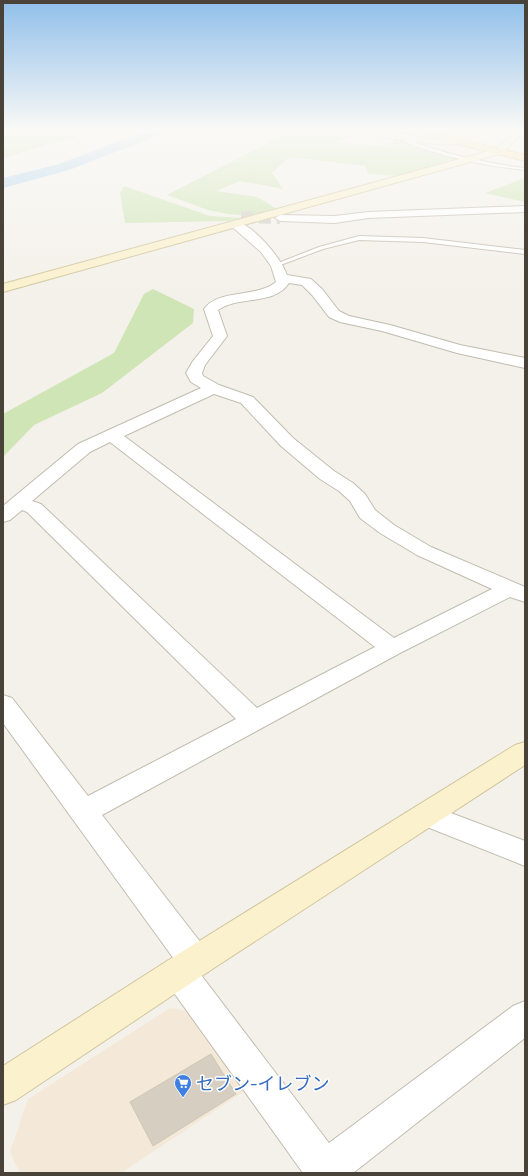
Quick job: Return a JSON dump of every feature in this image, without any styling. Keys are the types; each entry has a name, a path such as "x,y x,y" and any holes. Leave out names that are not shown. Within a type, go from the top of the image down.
{"street":[{"path":"3,288 374,186"},
{"path":"280,218 336,218 368,215 525,209"},
{"path":"235,224 254,238 279,271 283,283 276,289 221,303 211,309 220,336 214,347 195,368 194,373 197,379 213,388 247,400 287,442 327,475 346,487 358,498 367,514 387,529 424,551 517,592"},
{"path":"279,271 306,282 317,292 334,314 346,319 385,328 457,349 525,363"},
{"path":"10,509 84,448 213,388"},
{"path":"112,435 392,648"},
{"path":"10,509 34,508 254,721"},
{"path":"84,811 392,648 517,592"},
{"path":"3,704 84,811 187,967 326,1171 525,1017"},
{"path":"3,1087 187,967 525,752"},
{"path":"426,816 525,854"}],"lane":[{"path":"279,271 321,248 359,238 423,240 525,252"}],"shaded area":[{"path":"170,1008 192,1012 246,1090 121,1173 20,1173 10,1152 28,1099"}],"green space":[{"path":"124,186 210,216 243,218 228,221 125,223 120,193"},
{"path":"185,186 228,186 216,191 257,197 277,209 250,216 228,214 208,210 167,195"},
{"path":"266,186 281,186 283,189"},
{"path":"504,186 525,186 525,202 485,193"},
{"path":"153,289 194,309 193,323 102,393 34,425 3,457 3,414 114,353 144,294"}],"building":[{"name":"セブン-イレブン","path":"211,1054 236,1094 153,1146 130,1102"}],"tunnel":[{"path":"241,217 280,218"}],"place":[{"name":"セブン-イレブン","path":"183,1098"}]}
